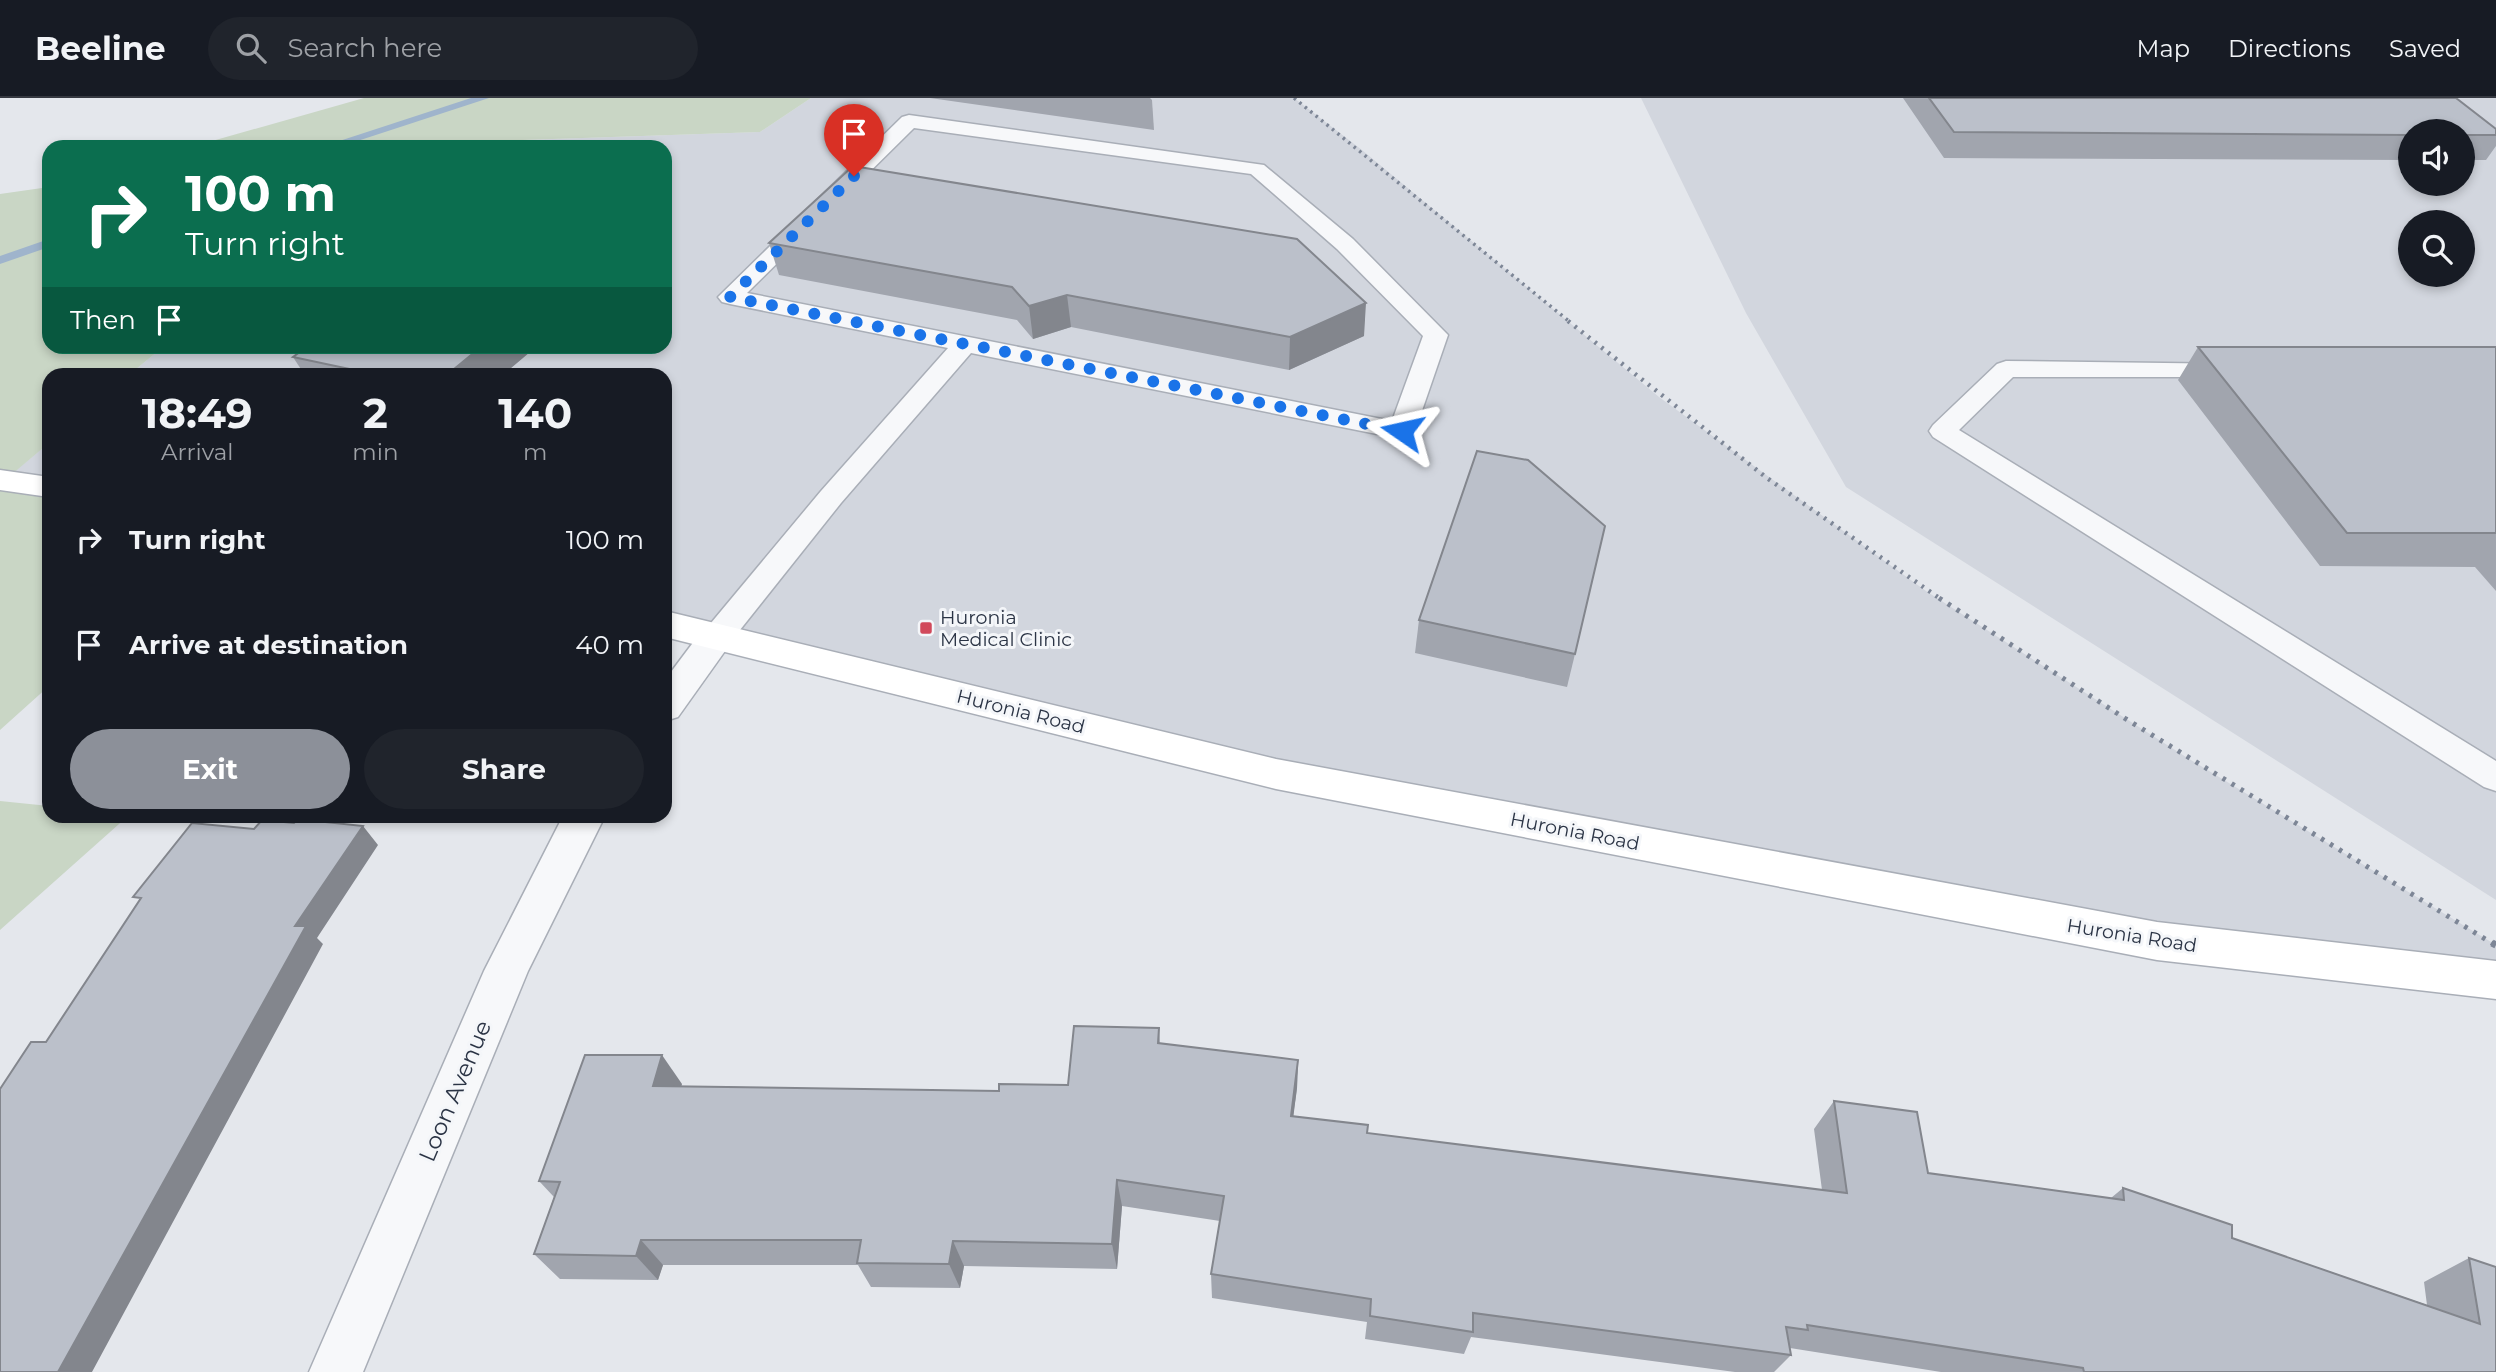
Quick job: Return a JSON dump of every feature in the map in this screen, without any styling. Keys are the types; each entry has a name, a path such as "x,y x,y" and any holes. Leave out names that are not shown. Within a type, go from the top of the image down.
{"main road":[{"path":"0,480 42,487"},
{"name":"Huronia Road","path":"672,626 1276,774 2157,941 2496,980"}],"street":[{"path":"672,698 717,637"},
{"name":"Loon Avenue","path":"336,1372 506,971 580,823"}],"lane":[{"path":"909,121 1257,169 1345,244 1436,335 1402,431 965,344 730,297 909,121"},
{"path":"717,637 831,497 965,344"},
{"path":"2264,369 2006,369 1942,431 2496,778"}],"shaded area":[{"path":"811,98 1294,98 1362,150 1659,397 1926,591 2186,757 2496,945 2496,980 1276,774 672,626 672,368 137,368 154,354 672,354 672,140 523,140 760,132"},
{"path":"1641,98 2496,98 2496,900 1846,487 1746,313"},
{"path":"42,449 42,486 4,480"}],"green space":[{"path":"364,98 811,98 760,132 523,140 216,140"},
{"path":"42,188 42,354 154,354 137,368 42,368 42,449 5,480 42,486 42,692 0,730 0,194"},
{"path":"0,801 42,805 42,823 120,823 0,930"}],"building":[{"path":"1929,98 2456,98 2496,129 2496,135 2475,135 2475,119 2398,119 2398,135 1954,132"},
{"path":"853,166 1297,239 1366,303 1290,337 1067,295 1029,306 1012,287 769,243"},
{"path":"2198,347 2496,347 2496,533 2347,533"},
{"path":"297,354 472,354 455,368 345,368 293,357"},
{"path":"1477,451 1528,460 1605,526 1575,654 1419,620"},
{"path":"192,823 254,829 259,823 335,823 363,826 295,926 306,926 58,1372 0,1372 0,1089 31,1042 46,1042 141,898 133,897"},
{"path":"1074,1026 1159,1028 1158,1043 1298,1060 1291,1116 1368,1125 1367,1133 1847,1193 1834,1101 1917,1112 1928,1173 2124,1200 2123,1188 2232,1225 2232,1238 2480,1324 2469,1258 2496,1267 2496,1372 2084,1372 2083,1368 1807,1325 1808,1330 1786,1327 1791,1355 1473,1313 1473,1332 1370,1316 1371,1299 1211,1274 1224,1196 1117,1180 1112,1244 953,1241 949,1264 857,1263 861,1240 641,1240 636,1256 534,1254 560,1182 539,1181 585,1055 662,1055 653,1086 999,1091 999,1084 1068,1085"}],"waterway":[{"path":"349,140 483,98"},
{"path":"0,260 42,245"}],"railway":[{"path":"1294,98 1570,322"},
{"path":"1568,321 1767,478 1941,599"},
{"path":"1941,599 2126,719 2495,945"},
{"path":"2492,943 2496,945"}],"place":[{"name":"Huronia Medical Clinic","path":"926,628"}],"route":[{"path":"854,176 730,297 1402,431"}]}
